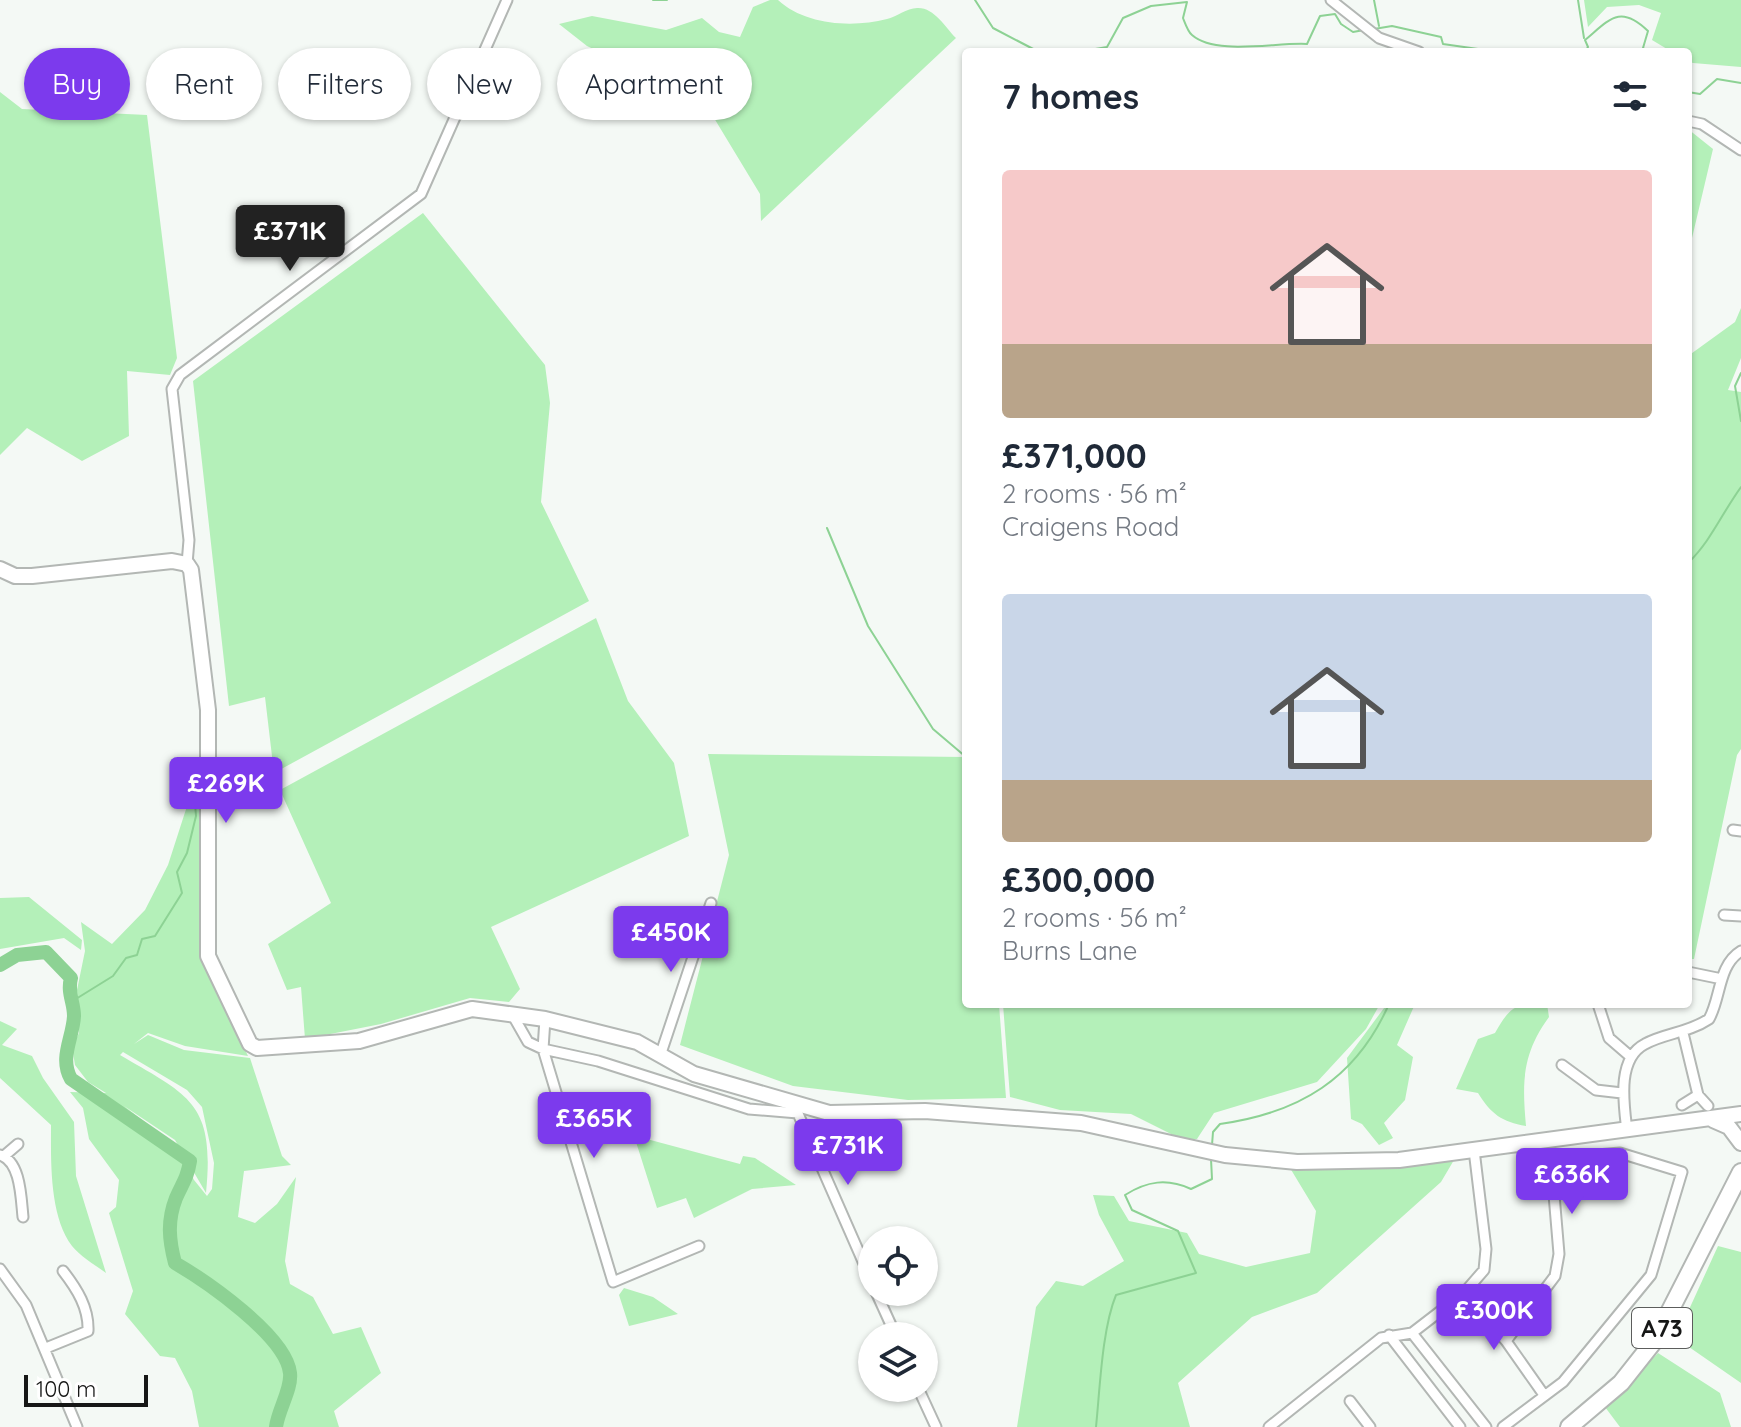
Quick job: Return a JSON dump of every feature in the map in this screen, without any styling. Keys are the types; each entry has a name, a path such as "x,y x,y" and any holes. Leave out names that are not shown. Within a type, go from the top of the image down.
{"main road":[{"name":"A73","path":"1569,1427 1621,1383 1655,1340 1741,1172"}],"street":[{"path":"507,0 421,194 180,375 172,389 189,540 187,564 194,578 208,710 208,956 250,1044 257,1048 359,1041 472,1009 545,1019 637,1042 694,1074 796,1109 858,1250"},
{"path":"1331,0 1379,38 1403,48"},
{"path":"1692,122 1702,124 1741,150"},
{"path":"0,569 15,576 172,561 187,564"},
{"path":"660,1056 711,903"},
{"path":"1724,915 1741,916"},
{"path":"1627,1131 1622,1093 1631,1057 1644,1044 1683,1033 1709,1019 1732,957 1741,951"},
{"path":"1692,973 1722,979"},
{"path":"1599,1008 1609,1038 1631,1057"},
{"path":"512,1014 528,1042 543,1049 598,1061 749,1109 829,1113 925,1111 1081,1123 1225,1155 1347,1163 1627,1131 1741,1114"},
{"path":"545,1019 543,1049 613,1282 699,1246"},
{"path":"1683,1033 1698,1095 1708,1106"},
{"path":"1562,1065 1596,1090 1622,1093"},
{"path":"1682,1105 1698,1095"},
{"path":"1713,1120 1729,1127 1740,1142"},
{"path":"1740,1142 1741,1124"},
{"path":"18,1144 2,1155 11,1163 20,1189 23,1217"},
{"path":"1269,1427 1389,1335 1412,1333 1464,1293 1484,1270 1486,1249 1474,1150"},
{"path":"1503,1427 1563,1382 1651,1275 1682,1172 1620,1153 1551,1159 1559,1254 1555,1276 1506,1341"},
{"path":"0,1269 26,1305 77,1427"},
{"path":"46,1348 88,1331 89,1319 78,1290 63,1271"},
{"path":"1464,1293 1506,1341 1544,1395"},
{"path":"1412,1333 1486,1427"},
{"path":"1389,1335 1460,1427"},
{"path":"1350,1401 1370,1427"},
{"path":"924,1402 936,1427"}],"green space":[{"path":"778,0 802,15 844,24 873,22 913,8 923,9 934,14 956,38 761,221 760,194 715,120 752,120 752,48 591,48 559,24 592,16 666,30 702,18 719,32 740,37 753,7"},
{"path":"1584,0 1741,0 1741,67 1693,63 1692,48 1665,48 1652,40 1661,13 1639,5 1607,7 1588,27"},
{"path":"0,92 24,109 24,120 130,120 130,114 146,115 177,358 170,375 127,371 129,436 82,461 27,428 0,455"},
{"path":"1692,132 1713,149 1692,238"},
{"path":"423,213 545,365 550,403 541,502 589,601 274,773 265,697 229,706 193,381"},
{"path":"1741,308 1741,358 1728,390 1741,392 1741,749 1737,755 1692,959 1692,353 1735,322"},
{"path":"596,618 628,701 674,763 689,836 491,927 520,989 509,1002 470,998 381,1024 305,1039 301,987 287,990 268,944 331,903 280,790"},
{"path":"708,754 962,757 962,1008 999,1008 1006,1098 908,1100 793,1086 680,1045 729,855"},
{"path":"198,772 202,781 200,956 248,1056 185,1046 148,1033 134,1044 148,1035 184,1050 250,1058 282,1156 291,1165 244,1171 238,1217 255,1223 277,1204 296,1177 285,1261 290,1284 313,1297 333,1334 361,1327 381,1373 334,1411 339,1427 199,1427 192,1391 175,1358 160,1356 125,1314 133,1291 109,1213 116,1207 119,1180 89,1139 83,1108 70,1092 106,1093 88,1082 75,1065 72,1047 79,1033 77,990 85,951 81,922 112,944 145,910 168,865","holes":["123,1052 187,1090 202,1107 214,1163 212,1189 207,1196 194,1180 176,1146 124,1106 175,1140 206,1193 206,1139 193,1106 164,1081 120,1055"]},
{"path":"29,897 82,940 81,950 64,938 0,949 0,898"},
{"path":"1003,1008 1378,1008 1366,1029 1317,1082 1214,1113 1197,1139 1181,1139 1131,1114 1060,1110 1010,1097"},
{"path":"1384,1008 1413,1008 1397,1045 1413,1057 1405,1100 1384,1123 1393,1138 1379,1145 1362,1124 1351,1119 1347,1058"},
{"path":"1515,1008 1548,1008 1549,1017 1533,1043 1526,1069 1526,1126 1498,1116 1478,1093 1456,1089 1478,1039 1495,1033"},
{"path":"0,1021 17,1029 2,1045 32,1056 43,1078 74,1122 76,1176 106,1273 75,1250 64,1234 55,1204 51,1125 0,1078"},
{"path":"643,1138 740,1164 743,1156 755,1158 796,1185 752,1189 694,1218 686,1198 657,1208 636,1142"},
{"path":"1454,1160 1441,1182 1317,1293 1252,1317 1178,1383 1190,1427 1017,1427 1036,1307 1056,1281 1083,1286 1124,1261 1099,1215 1093,1195 1114,1196 1129,1221 1187,1233 1199,1254 1246,1267 1310,1253 1316,1211 1290,1168"},
{"path":"1718,1246 1741,1252 1741,1383 1676,1338"},
{"path":"624,1288 653,1297 678,1314 629,1326 619,1295"},
{"path":"1658,1353 1720,1393 1731,1427 1620,1427 1605,1407"}],"waterway":[{"path":"653,0 667,0"},
{"path":"975,0 993,28 1031,48"},
{"path":"1374,0 1379,26"},
{"path":"1578,0 1584,38"},
{"path":"1101,48 1107,47 1123,18 1151,6 1187,2 1183,18 1189,32 1216,45 1307,44 1320,16 1335,14 1341,24 1353,32 1364,30"},
{"path":"1587,48 1585,40 1609,21 1622,16 1648,31 1643,48"},
{"path":"1374,29 1392,26 1441,37 1443,44 1471,48"},
{"path":"1692,93 1700,94 1717,79 1741,83"},
{"path":"1741,373 1735,386 1741,421"},
{"path":"1692,558 1741,487"},
{"path":"827,528 868,626 933,729 962,754"},
{"path":"71,1002 113,976 126,958 137,955 142,939 155,936 182,893 177,872 187,853 196,816 194,791"},
{"path":"0,965 17,955 46,952 71,978 74,1016 66,1063 71,1079 190,1161 171,1215 170,1238 175,1263 243,1311 275,1343 285,1358 290,1379 276,1427"},
{"path":"1212,1145 1213,1132 1220,1124 1275,1111 1322,1088 1360,1053 1387,1008"},
{"path":"1096,1427 1105,1341 1116,1295 1196,1273 1178,1231 1132,1210 1125,1195 1157,1183 1174,1183 1191,1189 1212,1179 1211,1159"}]}
